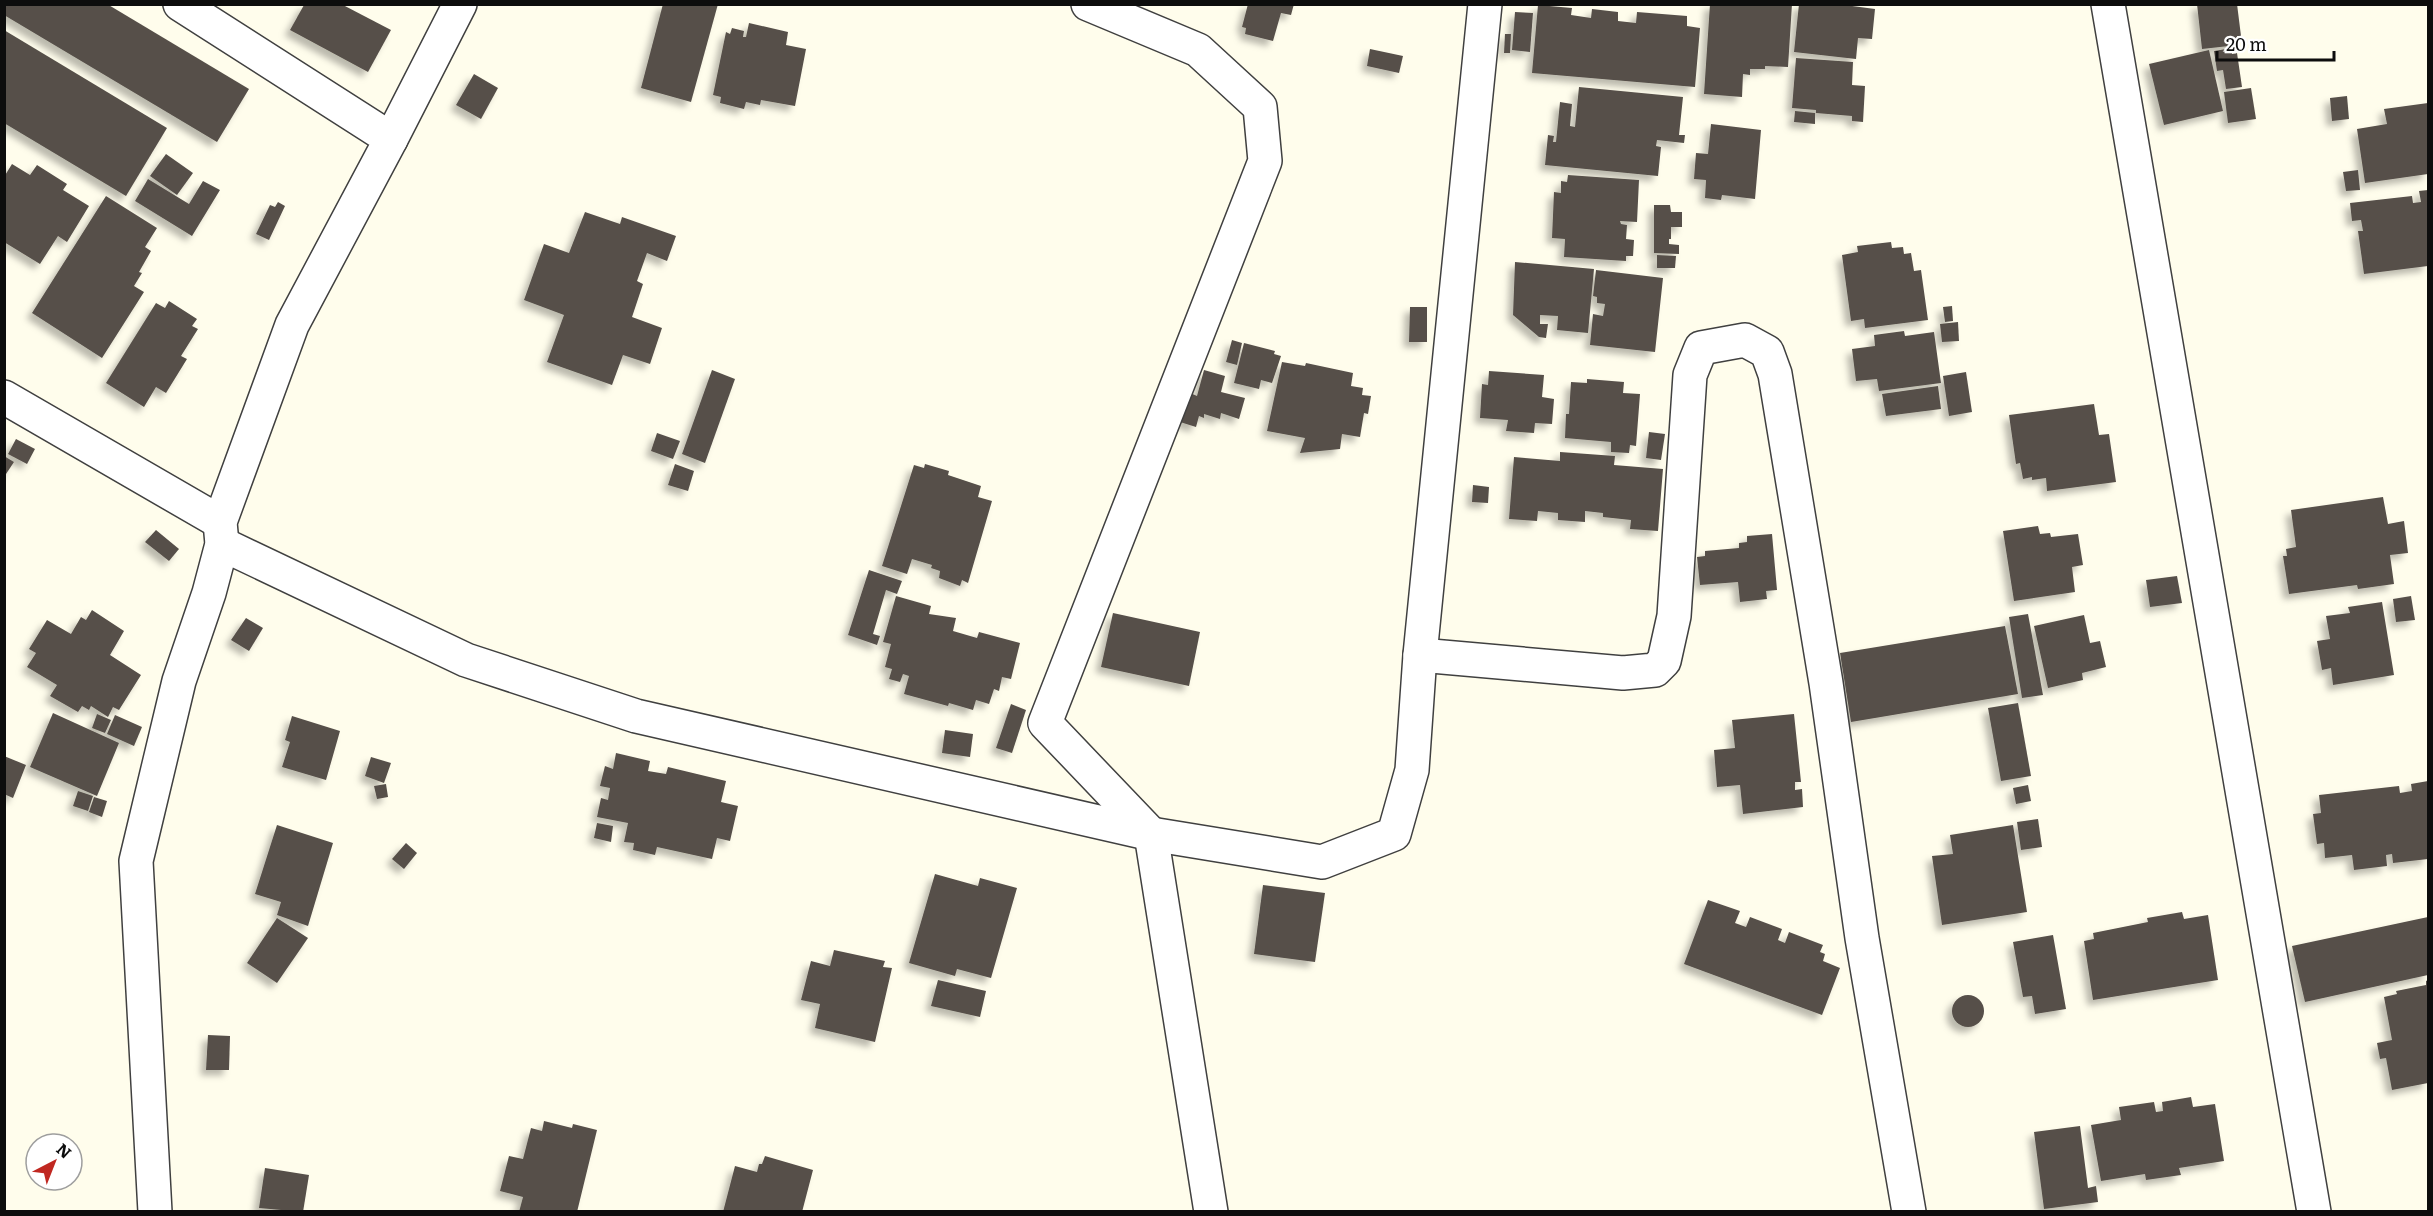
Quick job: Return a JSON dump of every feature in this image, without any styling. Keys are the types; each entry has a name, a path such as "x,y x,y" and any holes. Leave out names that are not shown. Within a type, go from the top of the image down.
{"street":[{"path":"180,4 391,139"},
{"path":"155,1212 135,861 179,681 209,593 221,533 292,325 460,4"},
{"path":"1088,4 1198,50 1260,106 1265,161 1045,723 1151,834 1211,1212"},
{"path":"4,397 221,533 466,660 636,716 1151,834 1322,862 1394,834 1412,770 1420,655 1485,4"},
{"path":"2108,4 2314,1212"},
{"path":"1420,655 1623,673 1655,670 1664,661 1674,616 1690,375 1701,348 1745,340 1767,352 1776,374 1826,683 1862,938 1909,1212"}],"building":[{"path":"4,4 107,4 249,89 217,142 4,15"},
{"path":"663,4 718,4 691,102 641,88"},
{"path":"1248,4 1294,4 1291,15 1281,13 1273,41 1245,34 1246,28 1242,27"},
{"path":"1710,4 1792,4 1788,67 1765,66 1765,69 1750,69 1750,75 1743,74 1742,97 1704,94"},
{"path":"1799,4 1837,4 1875,9 1872,39 1858,38 1856,59 1794,52"},
{"path":"2197,4 2237,4 2241,36 2237,36 2238,45 2202,49"},
{"path":"304,5 343,5 391,30 368,72 290,30"},
{"path":"1538,5 1572,8 1571,15 1591,18 1592,9 1618,12 1618,21 1636,23 1637,12 1687,16 1687,26 1700,28 1695,87 1532,73"},
{"path":"1515,12 1533,13 1530,52 1512,50"},
{"path":"749,23 788,32 786,45 806,49 795,106 761,100 760,105 746,102 744,109 720,103 721,97 713,95 726,32 730,34 732,28 744,31 743,37 746,37"},
{"path":"4,30 167,128 126,196 4,123"},
{"path":"1505,34 1511,34 1510,53 1504,53"},
{"path":"2232,48 2232,54 2237,53 2242,87 2226,89 2223,70 2217,71 2214,51"},
{"path":"1370,49 1403,56 1399,73 1367,66"},
{"path":"2209,50 2223,111 2164,125 2149,64"},
{"path":"1796,58 1853,62 1852,85 1865,86 1863,122 1852,121 1852,116 1792,108"},
{"path":"474,74 498,88 481,119 456,105"},
{"path":"1579,87 1683,97 1679,135 1685,135 1684,143 1657,140 1656,146 1661,147 1658,176 1545,165 1548,135 1554,136 1553,142 1556,142 1560,102 1572,104 1570,126 1575,127"},
{"path":"2251,88 2256,119 2228,123 2224,92"},
{"path":"2347,96 2349,119 2332,121 2330,98"},
{"path":"2428,103 2428,174 2365,183 2357,129 2387,124 2384,109"},
{"path":"1795,111 1815,113 1815,124 1794,122"},
{"path":"1711,124 1761,130 1755,199 1722,195 1721,200 1705,198 1706,180 1694,179 1696,153 1708,154"},
{"path":"166,154 193,173 177,195 150,176"},
{"path":"12,164 30,175 37,165 67,184 63,190 89,206 67,242 58,236 40,264 4,242 4,177"},
{"path":"2358,170 2360,190 2346,191 2343,172"},
{"path":"1568,175 1639,180 1637,222 1620,221 1621,224 1627,225 1626,239 1634,240 1633,256 1626,256 1626,261 1564,257 1565,239 1552,238 1554,192 1561,193 1561,181 1567,182"},
{"path":"148,179 189,204 203,181 220,190 192,236 135,201"},
{"path":"2428,190 2428,266 2364,274 2358,231 2363,231 2361,220 2352,221 2350,203 2412,196 2413,203 2421,202 2419,191"},
{"path":"106,196 157,228 145,247 151,251 134,286 144,292 102,358 32,313"},
{"path":"278,202 285,206 269,240 256,234 270,205 275,207"},
{"path":"1654,205 1670,205 1671,212 1682,212 1682,227 1671,227 1671,239 1669,239 1669,244 1679,245 1679,254 1654,253"},
{"path":"585,212 620,224 622,217 676,236 667,261 647,253 637,281 643,284 632,317 662,328 650,364 623,355 612,385 547,362 564,315 524,300 544,244 569,253"},
{"path":"1891,242 1892,248 1903,247 1904,254 1911,253 1914,271 1921,270 1928,320 1865,328 1864,319 1851,321 1842,255 1858,252 1857,246"},
{"path":"1657,255 1676,256 1675,268 1657,268"},
{"path":"1515,262 1594,269 1588,333 1557,330 1558,316 1540,315 1540,324 1548,324 1546,338 1539,337 1513,315"},
{"path":"1596,270 1663,278 1655,352 1590,345 1593,314 1603,316 1605,304 1597,303 1597,297 1593,296"},
{"path":"169,301 197,319 192,326 198,329 181,356 187,359 166,393 156,387 144,407 106,383 156,303 165,308"},
{"path":"1952,306 1953,321 1945,322 1943,307"},
{"path":"1410,307 1427,307 1427,342 1409,342"},
{"path":"1958,322 1959,341 1942,342 1940,324"},
{"path":"1904,331 1905,336 1934,332 1941,383 1879,391 1877,379 1856,381 1852,349 1875,346 1874,335"},
{"path":"1232,340 1242,343 1237,365 1226,362"},
{"path":"1244,343 1275,351 1274,354 1281,356 1272,383 1261,380 1259,389 1234,383"},
{"path":"1282,362 1305,366 1306,363 1353,373 1351,386 1363,388 1362,395 1371,396 1368,414 1364,413 1360,437 1342,434 1340,449 1300,453 1305,438 1267,431"},
{"path":"712,370 735,379 705,463 682,454"},
{"path":"1204,370 1225,376 1221,392 1245,398 1239,419 1221,413 1220,419 1204,414 1204,418 1199,416 1196,427 1180,422 1188,392 1197,396"},
{"path":"1489,371 1544,375 1542,397 1554,399 1552,424 1535,423 1534,433 1506,431 1508,420 1480,418 1482,384 1488,385"},
{"path":"1966,372 1972,412 1949,416 1943,376"},
{"path":"1587,379 1624,382 1623,393 1640,394 1636,446 1630,445 1629,453 1611,452 1611,442 1565,438 1571,382 1587,383"},
{"path":"1938,386 1941,409 1886,416 1882,394"},
{"path":"2094,404 2099,435 2109,434 2116,482 2047,491 2046,478 2023,479 2020,463 2016,464 2009,415"},
{"path":"1649,432 1665,434 1661,460 1646,458"},
{"path":"657,433 680,441 673,459 651,451"},
{"path":"16,439 35,449 27,464 8,454"},
{"path":"1560,452 1615,456 1614,465 1663,469 1658,531 1630,529 1631,520 1603,517 1603,513 1585,511 1585,522 1558,520 1558,513 1538,511 1537,521 1509,519 1514,457 1560,461"},
{"path":"4,456 14,462 4,477"},
{"path":"675,464 694,471 688,491 668,485"},
{"path":"925,464 949,471 948,475 981,486 978,497 992,501 968,583 962,580 960,586 939,578 940,571 931,568 932,565 912,559 907,574 882,566 914,465 924,468"},
{"path":"1473,485 1489,487 1488,503 1472,502"},
{"path":"2383,497 2388,524 2404,521 2408,553 2390,555 2394,584 2358,589 2357,585 2289,594 2283,556 2287,556 2286,549 2296,547 2291,510"},
{"path":"2038,526 2040,534 2050,533 2051,537 2078,534 2083,565 2072,567 2075,592 2014,601 2003,531"},
{"path":"156,530 179,549 169,561 145,542"},
{"path":"1772,534 1777,590 1766,591 1767,599 1740,602 1738,582 1700,585 1697,557 1705,556 1705,551 1739,548 1739,543 1747,542 1747,536"},
{"path":"869,570 902,581 897,594 886,590 873,634 880,636 877,645 848,635"},
{"path":"2177,576 2182,603 2150,607 2146,580"},
{"path":"896,596 931,606 929,614 956,618 953,631 977,638 979,632 1020,643 1011,679 1002,677 999,691 994,689 989,704 976,700 973,710 949,703 948,706 904,694 909,676 903,674 900,682 889,679 892,669 885,667 891,644 883,642"},
{"path":"2411,596 2415,620 2396,622 2393,599"},
{"path":"2382,602 2394,675 2333,685 2331,668 2322,670 2317,641 2330,639 2326,616 2350,613 2348,607"},
{"path":"92,610 124,631 110,655 141,675 119,710 113,707 108,717 91,706 89,710 82,706 78,712 50,696 57,685 27,667 36,653 29,649 47,620 71,634 81,617 86,620"},
{"path":"1113,613 1200,632 1189,686 1101,667"},
{"path":"2028,614 2043,695 2022,698 2009,617"},
{"path":"2084,615 2090,643 2100,641 2106,667 2082,673 2083,680 2048,688 2034,626"},
{"path":"246,618 263,628 249,651 231,640"},
{"path":"2005,626 2018,694 1851,722 1840,653"},
{"path":"2018,703 2031,776 2001,781 1988,708"},
{"path":"1011,704 1026,710 1012,753 996,748"},
{"path":"53,713 119,743 97,796 30,767"},
{"path":"97,714 111,720 105,733 92,728"},
{"path":"1794,714 1801,782 1795,782 1795,790 1802,789 1803,807 1743,814 1740,785 1717,787 1714,750 1735,748 1732,720"},
{"path":"115,715 142,727 134,746 107,734"},
{"path":"292,716 340,731 326,780 282,767 290,742 285,740"},
{"path":"945,730 973,734 970,757 942,753"},
{"path":"616,753 650,761 648,771 666,774 668,767 726,781 721,802 738,806 730,841 717,838 712,859 657,847 655,855 633,850 634,843 624,842 628,823 597,817 601,798 608,800 610,788 600,786 605,766 613,769"},
{"path":"4,756 26,765 13,798 4,794"},
{"path":"371,757 391,763 384,783 365,776"},
{"path":"2428,781 2428,859 2393,863 2392,854 2386,855 2387,866 2354,870 2352,855 2325,858 2324,843 2317,844 2313,814 2321,813 2319,795 2399,786 2400,793 2412,791 2411,784"},
{"path":"386,784 388,797 377,799 374,786"},
{"path":"2028,785 2031,801 2016,804 2013,788"},
{"path":"78,791 93,796 88,811 73,806"},
{"path":"94,797 107,801 102,817 89,812"},
{"path":"2038,819 2042,847 2021,850 2017,822"},
{"path":"597,823 613,826 611,842 594,838"},
{"path":"277,825 333,843 308,926 277,915 281,902 255,894"},
{"path":"2013,825 2027,912 1942,925 1932,856 1953,854 1950,835"},
{"path":"406,843 417,853 404,869 392,859"},
{"path":"935,874 978,886 980,878 1017,888 991,978 957,969 955,976 909,963"},
{"path":"1263,885 1325,893 1315,962 1254,954"},
{"path":"1708,900 1740,911 1735,923 1746,927 1750,917 1782,929 1778,940 1785,943 1789,932 1823,945 1820,952 1825,954 1823,961 1840,968 1822,1015 1684,964"},
{"path":"2182,912 2184,919 2208,915 2218,980 2093,1000 2084,941 2094,939 2093,933 2148,922 2147,918"},
{"path":"2428,917 2428,975 2305,1002 2292,946"},
{"path":"277,918 308,938 277,983 247,963"},
{"path":"2053,935 2066,1009 2035,1014 2032,996 2023,997 2013,942"},
{"path":"834,950 885,961 883,967 892,968 875,1042 815,1028 820,1004 801,1000 811,961 830,966"},
{"path":"938,980 986,991 980,1017 931,1006"},
{"path":"2428,980 2428,1083 2392,1090 2386,1058 2380,1059 2377,1043 2392,1040 2384,997 2397,994 2396,991 2426,985"},
{"path":"1968,995 1979,1000 1984,1011 1979,1022 1968,1027 1957,1022 1952,1011 1957,1000"},
{"path":"208,1035 230,1036 229,1070 206,1070"},
{"path":"2191,1097 2193,1107 2215,1104 2224,1161 2179,1168 2181,1175 2146,1180 2145,1174 2101,1181 2091,1125 2121,1120 2119,1107 2154,1102 2156,1112 2163,1111 2162,1102"},
{"path":"544,1121 572,1128 573,1124 597,1130 577,1212 519,1212 523,1197 500,1191 509,1156 523,1159 531,1128 542,1131"},
{"path":"2080,1126 2088,1188 2096,1186 2098,1202 2044,1209 2034,1132"},
{"path":"765,1156 813,1170 802,1212 723,1212 735,1166 757,1172"},
{"path":"265,1168 309,1175 303,1212 259,1208"}]}
